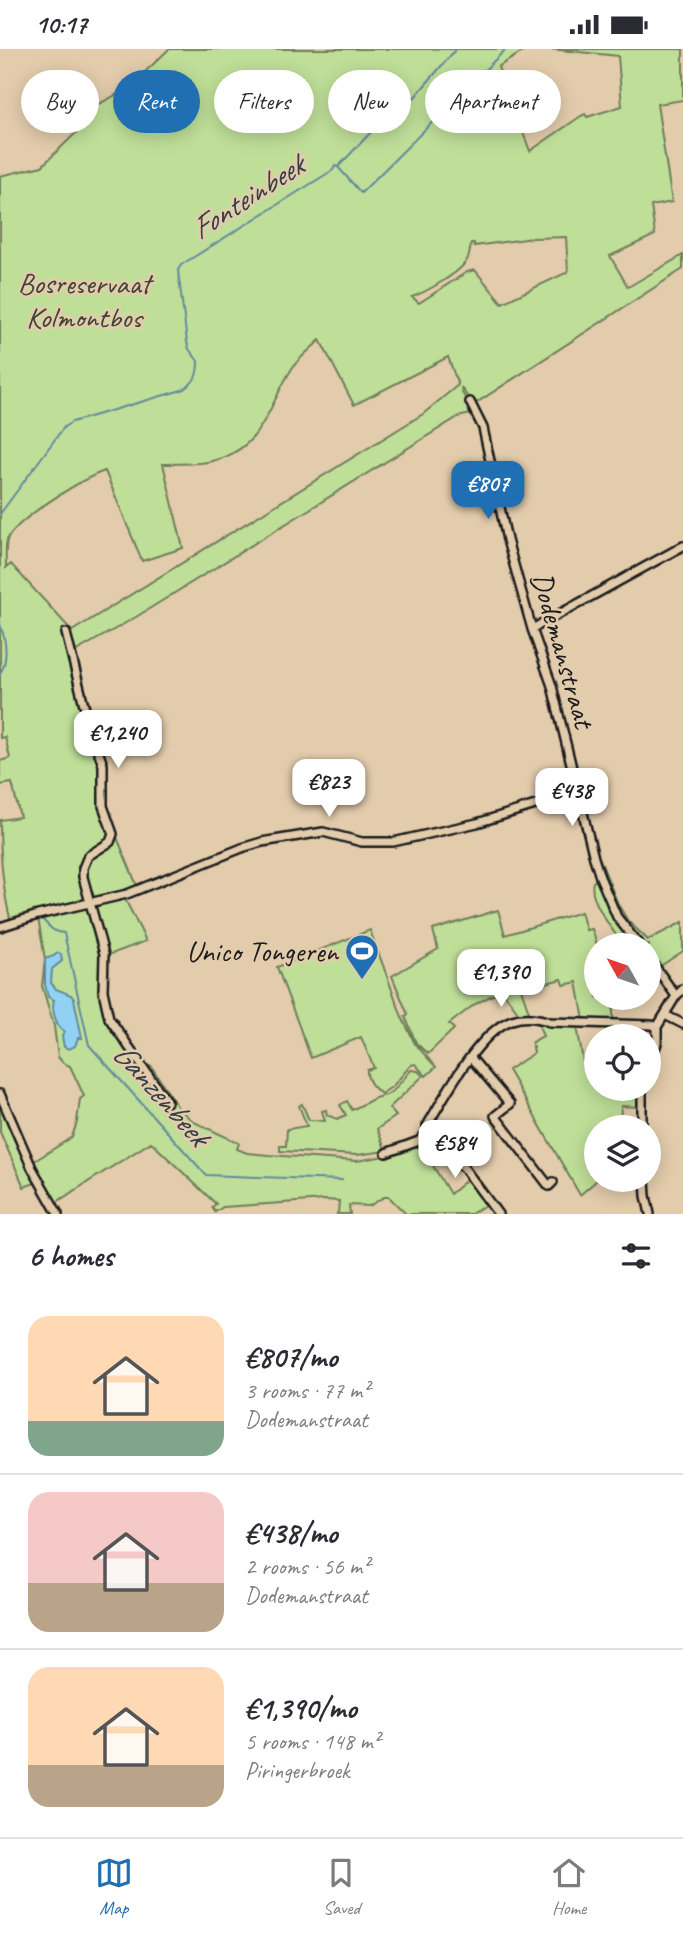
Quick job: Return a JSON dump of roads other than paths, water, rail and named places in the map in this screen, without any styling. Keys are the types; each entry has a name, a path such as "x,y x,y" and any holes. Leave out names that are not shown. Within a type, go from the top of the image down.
{"street":[{"name":"Dodemanstraat","path":"470,402 483,428 507,540 532,629 552,686 600,877 617,917 630,933"},
{"path":"532,629 683,546"},
{"path":"66,633 88,721 103,765 103,806 113,834 110,842 89,856 83,868 83,877 104,954 103,991 109,1018 167,1102"},
{"path":"0,927 127,894 262,842 323,832 362,842 393,842 477,823 578,792"},
{"path":"662,976 676,996"},
{"path":"659,1024 683,989"},
{"path":"666,1014 683,1024"},
{"path":"386,1153 419,1141 427,1133 427,1126 450,1086 493,1032 505,1023 517,1019 630,1024"},
{"path":"471,1058 510,1104 495,1116 549,1186 553,1182"},
{"path":"0,1094 27,1158 58,1214"},
{"path":"427,1133 464,1168 498,1214"},
{"path":"646,1192 650,1214"}],"water":[{"path":"57,953 61,954 62,961 52,969 51,983 74,999 82,1038 78,1038 75,1046 69,1049 64,1047 62,1036 65,1032 57,1022 53,1009 54,1000 48,997 45,985 45,959"}],"waterway":[{"path":"338,167 407,94 414,98 456,49"},
{"name":"Fonteinbeek","path":"0,514 64,427 72,422 182,390 193,381 198,361 187,342 178,270 181,265 333,170 335,166 361,193 506,49"},
{"name":"Fonteinbeek","path":"0,624 6,649 0,674"},
{"name":"Ganzenbeek","path":"42,919 49,927 64,933 89,1045 206,1175 342,1180"}],"place":[{"name":"Unico Tongeren","path":"362,981"}],"park label":[{"name":"Bosreservaat Kolmontbos","path":"84,300"}]}
